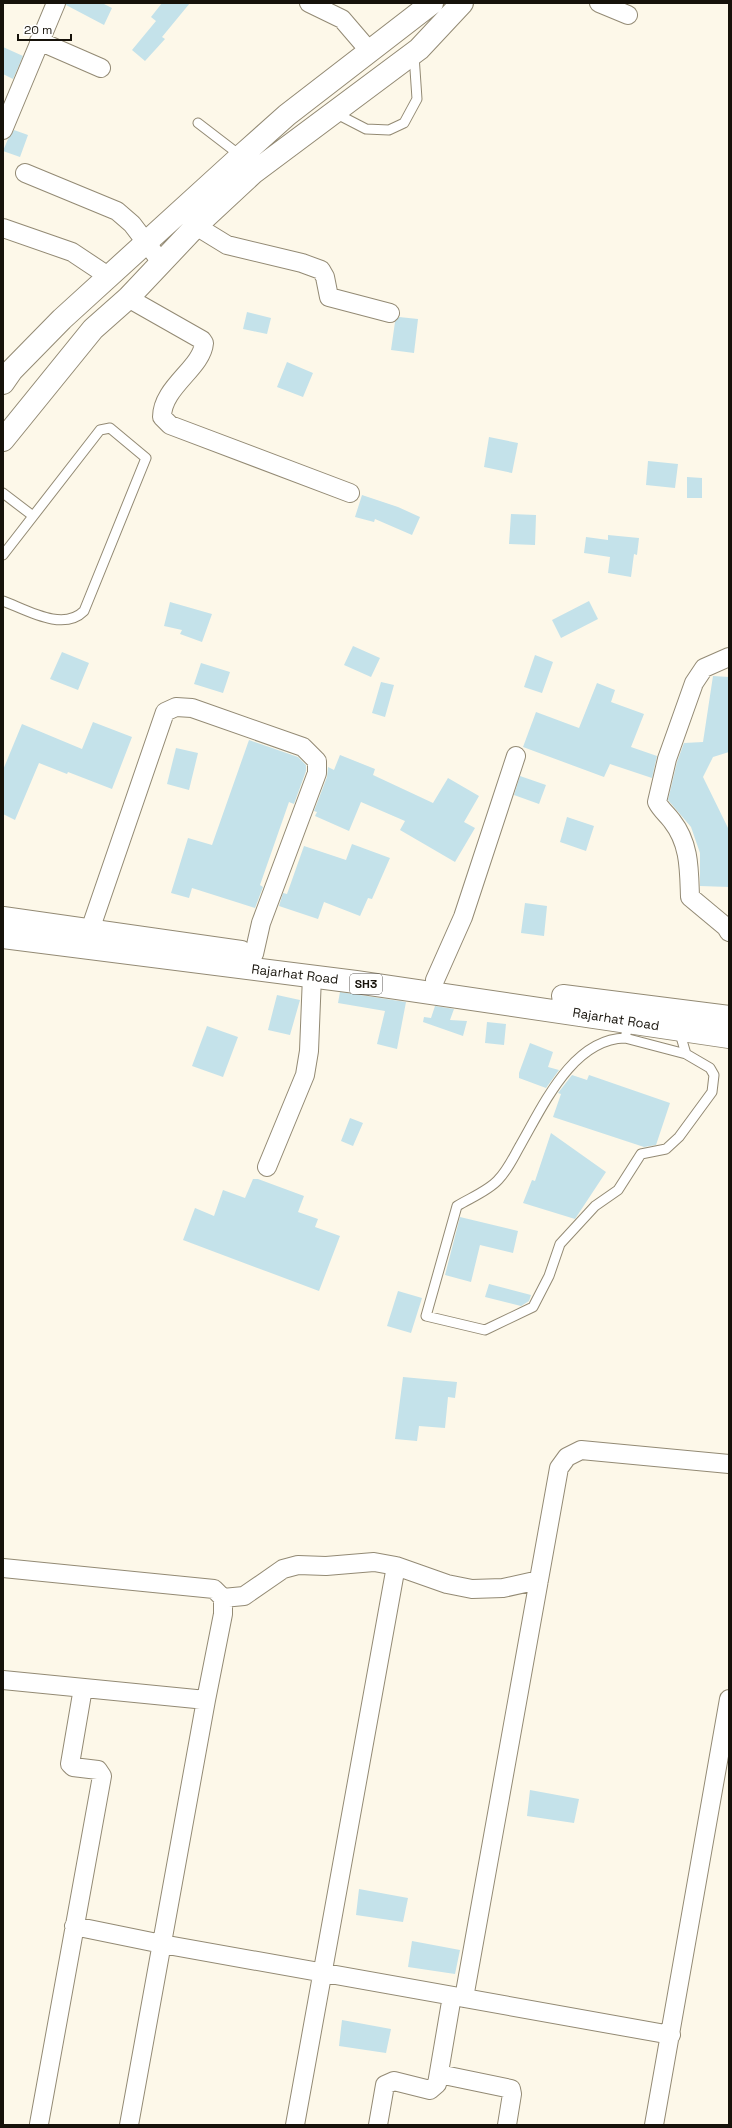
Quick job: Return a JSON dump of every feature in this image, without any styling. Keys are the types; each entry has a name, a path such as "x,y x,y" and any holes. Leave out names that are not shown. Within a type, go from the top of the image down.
{"main road":[{"path":"3,383 12,370 108,276 287,115 432,3"},
{"path":"3,440 93,329 128,298 196,226 253,173 416,51 462,3"},
{"path":"399,28 416,51"},
{"name":"Rajarhat Road","path":"3,918 728,1023"},
{"name":"Rajarhat Road","path":"3,937 312,976 627,1029 679,1030 728,1023"}],"street":[{"path":"3,130 56,3"},
{"path":"309,3 342,19 366,47 371,50"},
{"path":"599,3 628,16"},
{"path":"39,41 101,68"},
{"path":"25,173 117,211 132,224 161,262"},
{"path":"196,226 227,245 302,262 321,270 325,277 329,297 390,313"},
{"path":"3,228 72,252 108,276"},
{"path":"128,298 202,340 204,343 201,353 170,393 162,408 162,417 170,425 350,493"},
{"path":"729,657 704,668 694,684 667,759 657,802 662,811 672,821 678,831 688,855 690,897 726,927 729,932"},
{"path":"90,930 165,712 176,707 192,708 303,747 317,761 317,773 261,923 254,954"},
{"path":"436,980 463,917 516,756"},
{"path":"267,1167 305,1075 308,1051 312,976"},
{"path":"378,2125 385,2085 388,2082 394,2081 430,2090 438,2084 439,2074 458,1997 560,1468 567,1457 582,1450 729,1464"},
{"path":"223,1598 244,1596 283,1569 298,1565 326,1566 374,1562 396,1566 447,1584 472,1589 503,1588 539,1580"},
{"path":"295,2125 396,1566"},
{"path":"3,1568 214,1589 223,1598 223,1614 129,2125"},
{"path":"3,1680 206,1700"},
{"path":"39,2124 102,1776 98,1770 73,1767 70,1764 83,1688"},
{"path":"654,2125 729,1699"},
{"path":"74,1926 162,1944 671,2035"},
{"path":"439,2074 511,2089 512,2094 507,2125"}],"lane":[{"path":"334,112 366,128 389,130 404,123 417,99 416,51"},
{"path":"198,123 241,156"},
{"path":"3,555 100,430 110,428 146,458 84,611 77,618 58,621 3,601"},
{"path":"3,492 34,516"},
{"path":"627,1029 686,1054 710,1068 714,1075 712,1092 679,1137 666,1149 641,1154 618,1190 595,1206 560,1244 549,1276 533,1307 485,1330 426,1316 457,1206 498,1181 510,1165 540,1110 568,1069 580,1056 627,1029"},
{"path":"679,1030 686,1054"}],"building":[{"path":"66,3 102,3 112,8 104,25 66,5"},
{"path":"162,3 190,3 162,37 165,39 145,61 132,50 156,21 151,17"},
{"path":"3,47 23,56 13,79 3,74"},
{"path":"14,130 28,135 20,157 3,151"},
{"path":"247,312 271,318 267,334 243,329"},
{"path":"399,317 418,319 414,353 391,350 395,322"},
{"path":"287,362 313,373 303,397 277,387"},
{"path":"489,437 518,443 512,473 484,467"},
{"path":"648,461 678,464 675,488 646,485"},
{"path":"687,477 702,478 702,498 687,498"},
{"path":"362,495 398,507 420,517 412,535 375,519 374,522 355,517"},
{"path":"511,514 536,515 535,545 509,544"},
{"path":"608,535 639,538 637,555 634,554 631,577 608,573 610,557 584,553 586,537 608,540"},
{"path":"589,601 598,619 561,638 552,620"},
{"path":"170,602 212,614 202,642 180,634 182,630 164,626"},
{"path":"353,646 380,658 371,677 344,665"},
{"path":"62,652 89,663 78,690 50,679"},
{"path":"535,655 553,662 542,693 524,687"},
{"path":"201,663 230,672 223,693 194,684"},
{"path":"713,676 729,677 729,752 713,757 703,777 729,830 729,887 700,886 700,853 691,827 668,800 677,762 684,743 703,742"},
{"path":"381,682 394,685 385,717 372,713"},
{"path":"597,683 615,690 611,702 644,714 631,747 657,756 652,778 610,764 604,777 523,747 536,712 579,728"},
{"path":"93,722 132,737 112,789 68,772 67,774 39,763 15,820 3,814 3,770 22,724 82,749"},
{"path":"249,740 298,757 306,765 306,771 294,804 289,802 260,885 263,887 255,908 192,888 189,898 171,893 188,838 212,845"},
{"path":"176,748 198,753 189,790 167,784"},
{"path":"340,755 375,769 373,775 433,803 448,778 479,796 464,822 475,828 455,862 400,830 405,821 361,802 349,831 315,816 317,812 314,811 327,777 328,767 334,770"},
{"path":"520,776 546,785 539,804 514,795"},
{"path":"567,817 594,826 586,851 560,842"},
{"path":"352,844 390,858 372,899 368,898 360,916 324,902 318,919 279,906 283,893 287,894 304,846 346,860"},
{"path":"525,903 547,906 544,936 521,933"},
{"path":"340,992 406,1002 397,1049 377,1044 385,1011 338,1003"},
{"path":"277,995 300,1000 290,1035 268,1030"},
{"path":"435,1006 454,1009 450,1020 467,1021 463,1036 423,1022 424,1017 431,1018"},
{"path":"487,1022 506,1024 504,1045 485,1043"},
{"path":"207,1026 238,1037 223,1077 192,1066"},
{"path":"530,1043 553,1052 548,1067 559,1070 546,1088 519,1078 519,1073"},
{"path":"572,1075 587,1080 589,1075 670,1103 656,1145 644,1147 553,1117 561,1094 558,1093"},
{"path":"350,1118 363,1123 353,1146 341,1141"},
{"path":"551,1133 606,1172 575,1219 523,1203 532,1180 535,1181"},
{"path":"253,1179 258,1179 304,1196 298,1212 318,1219 315,1227 340,1236 319,1291 183,1240 195,1208 214,1216 223,1190 245,1198"},
{"path":"460,1217 518,1231 513,1253 480,1245 471,1282 445,1275"},
{"path":"489,1284 531,1295 529,1301 521,1306 485,1297"},
{"path":"398,1291 422,1298 411,1333 387,1326"},
{"path":"403,1377 457,1382 455,1398 448,1397 445,1428 419,1426 417,1441 395,1439"},
{"path":"530,1790 579,1799 574,1823 527,1816"},
{"path":"359,1889 408,1898 403,1922 356,1915"},
{"path":"412,1941 460,1950 455,1974 408,1967"},
{"path":"342,2020 391,2029 386,2053 339,2046"}]}
